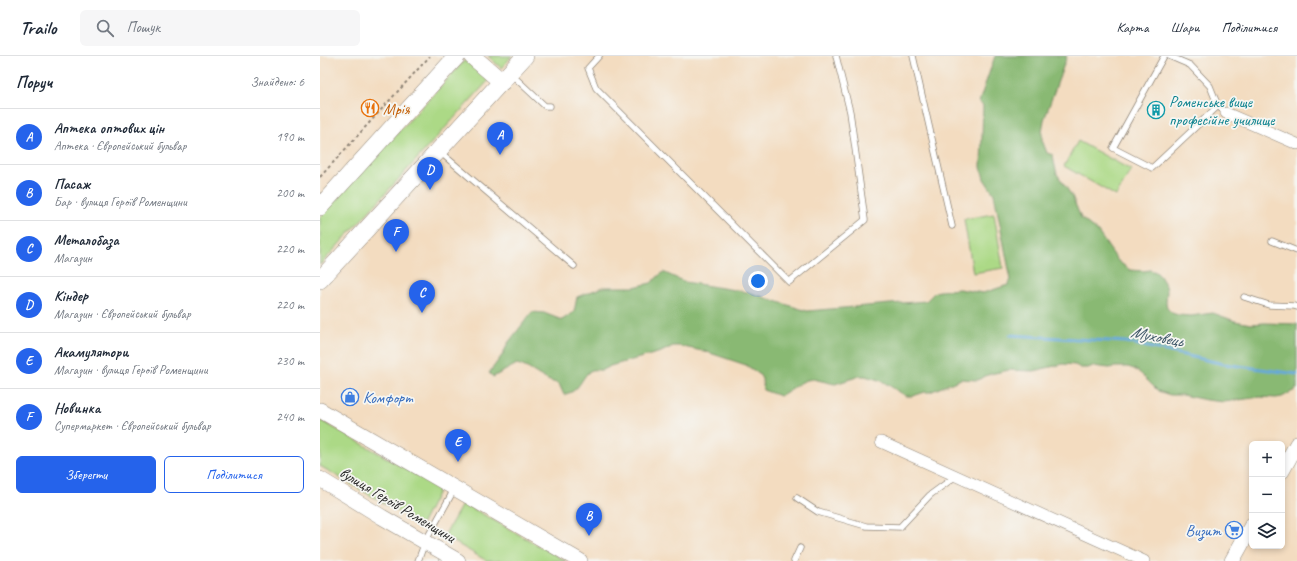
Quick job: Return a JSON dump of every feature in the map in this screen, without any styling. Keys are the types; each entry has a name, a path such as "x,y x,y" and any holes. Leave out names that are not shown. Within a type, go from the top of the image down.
{"main road":[{"path":"320,207 457,56"},
{"path":"472,56 506,77"},
{"path":"320,280 525,56"}],"street":[{"path":"1222,109 1297,144"},
{"path":"320,410 580,561"},
{"path":"881,442 1144,561"},
{"path":"1285,466 1297,444"},
{"name":"вулиця Героїв Роменщини","path":"320,479 458,561"},
{"path":"1232,561 1249,530"}],"lane":[{"path":"599,56 588,68 596,88 789,282 866,220 850,112 836,56"},
{"path":"913,56 952,226"},
{"path":"1164,56 1113,148 1152,168 1222,109 1210,86 1190,65 1169,56"},
{"path":"506,77 545,106 550,106"},
{"path":"439,150 574,266"},
{"path":"1272,241 1297,251"},
{"path":"1244,297 1269,305 1297,307"},
{"path":"797,498 818,512 866,526 900,527 930,495 956,476"},
{"path":"418,561 425,542 455,488"},
{"path":"794,561 800,548"}],"path":[{"path":"320,177 430,56"}],"green space":[{"path":"488,56 512,56 501,68"},
{"path":"995,56 1067,56 1044,120 1042,140 1047,153 1053,155 1057,174 1072,196 1081,218 1098,232 1118,261 1130,270 1150,270 1156,272 1160,276 1166,286 1167,308 1172,313 1191,316 1213,313 1235,321 1251,324 1297,324 1297,389 1282,397 1260,397 1224,402 1182,395 1170,395 1158,391 1140,373 1128,367 1109,368 1093,366 1081,368 1075,365 1063,364 1034,371 1009,370 990,374 977,380 961,379 930,392 913,396 906,396 882,381 860,376 835,384 813,379 807,380 780,396 763,390 762,379 759,374 746,365 707,352 679,346 673,346 661,352 610,366 604,370 592,370 578,387 564,395 559,384 547,380 517,364 493,377 489,373 503,354 508,343 532,312 544,313 562,320 574,312 577,297 603,287 634,287 651,283 663,272 685,282 747,292 807,311 926,301 935,292 940,291 959,289 983,293 1008,285 1011,280 994,194 984,179 981,167 983,106 979,102"},
{"path":"465,60 488,81 320,265 320,217"},
{"path":"1078,141 1131,170 1116,196 1064,166"},
{"path":"994,214 1003,268 973,273 964,219"},
{"path":"320,420 440,488 421,525 320,466"},
{"path":"463,503 566,561 487,561 444,536"}],"waterway":[{"name":"Муховець","path":"1010,335 1126,342 1224,364 1297,374"}],"place":[{"name":"Мрія","path":"370,108"},
{"name":"Роменське вище професійне училище","path":"1156,110"},
{"name":"Аптека оптових цін","path":"500,155"},
{"name":"Кіндер","path":"430,190"},
{"name":"Новинка","path":"396,252"},
{"name":"Металобаза","path":"422,313"},
{"name":"Комфорт","path":"350,397"},
{"name":"Акамулятори","path":"458,462"},
{"name":"Визит","path":"1234,530"},
{"name":"Пасаж","path":"589,536"}]}
